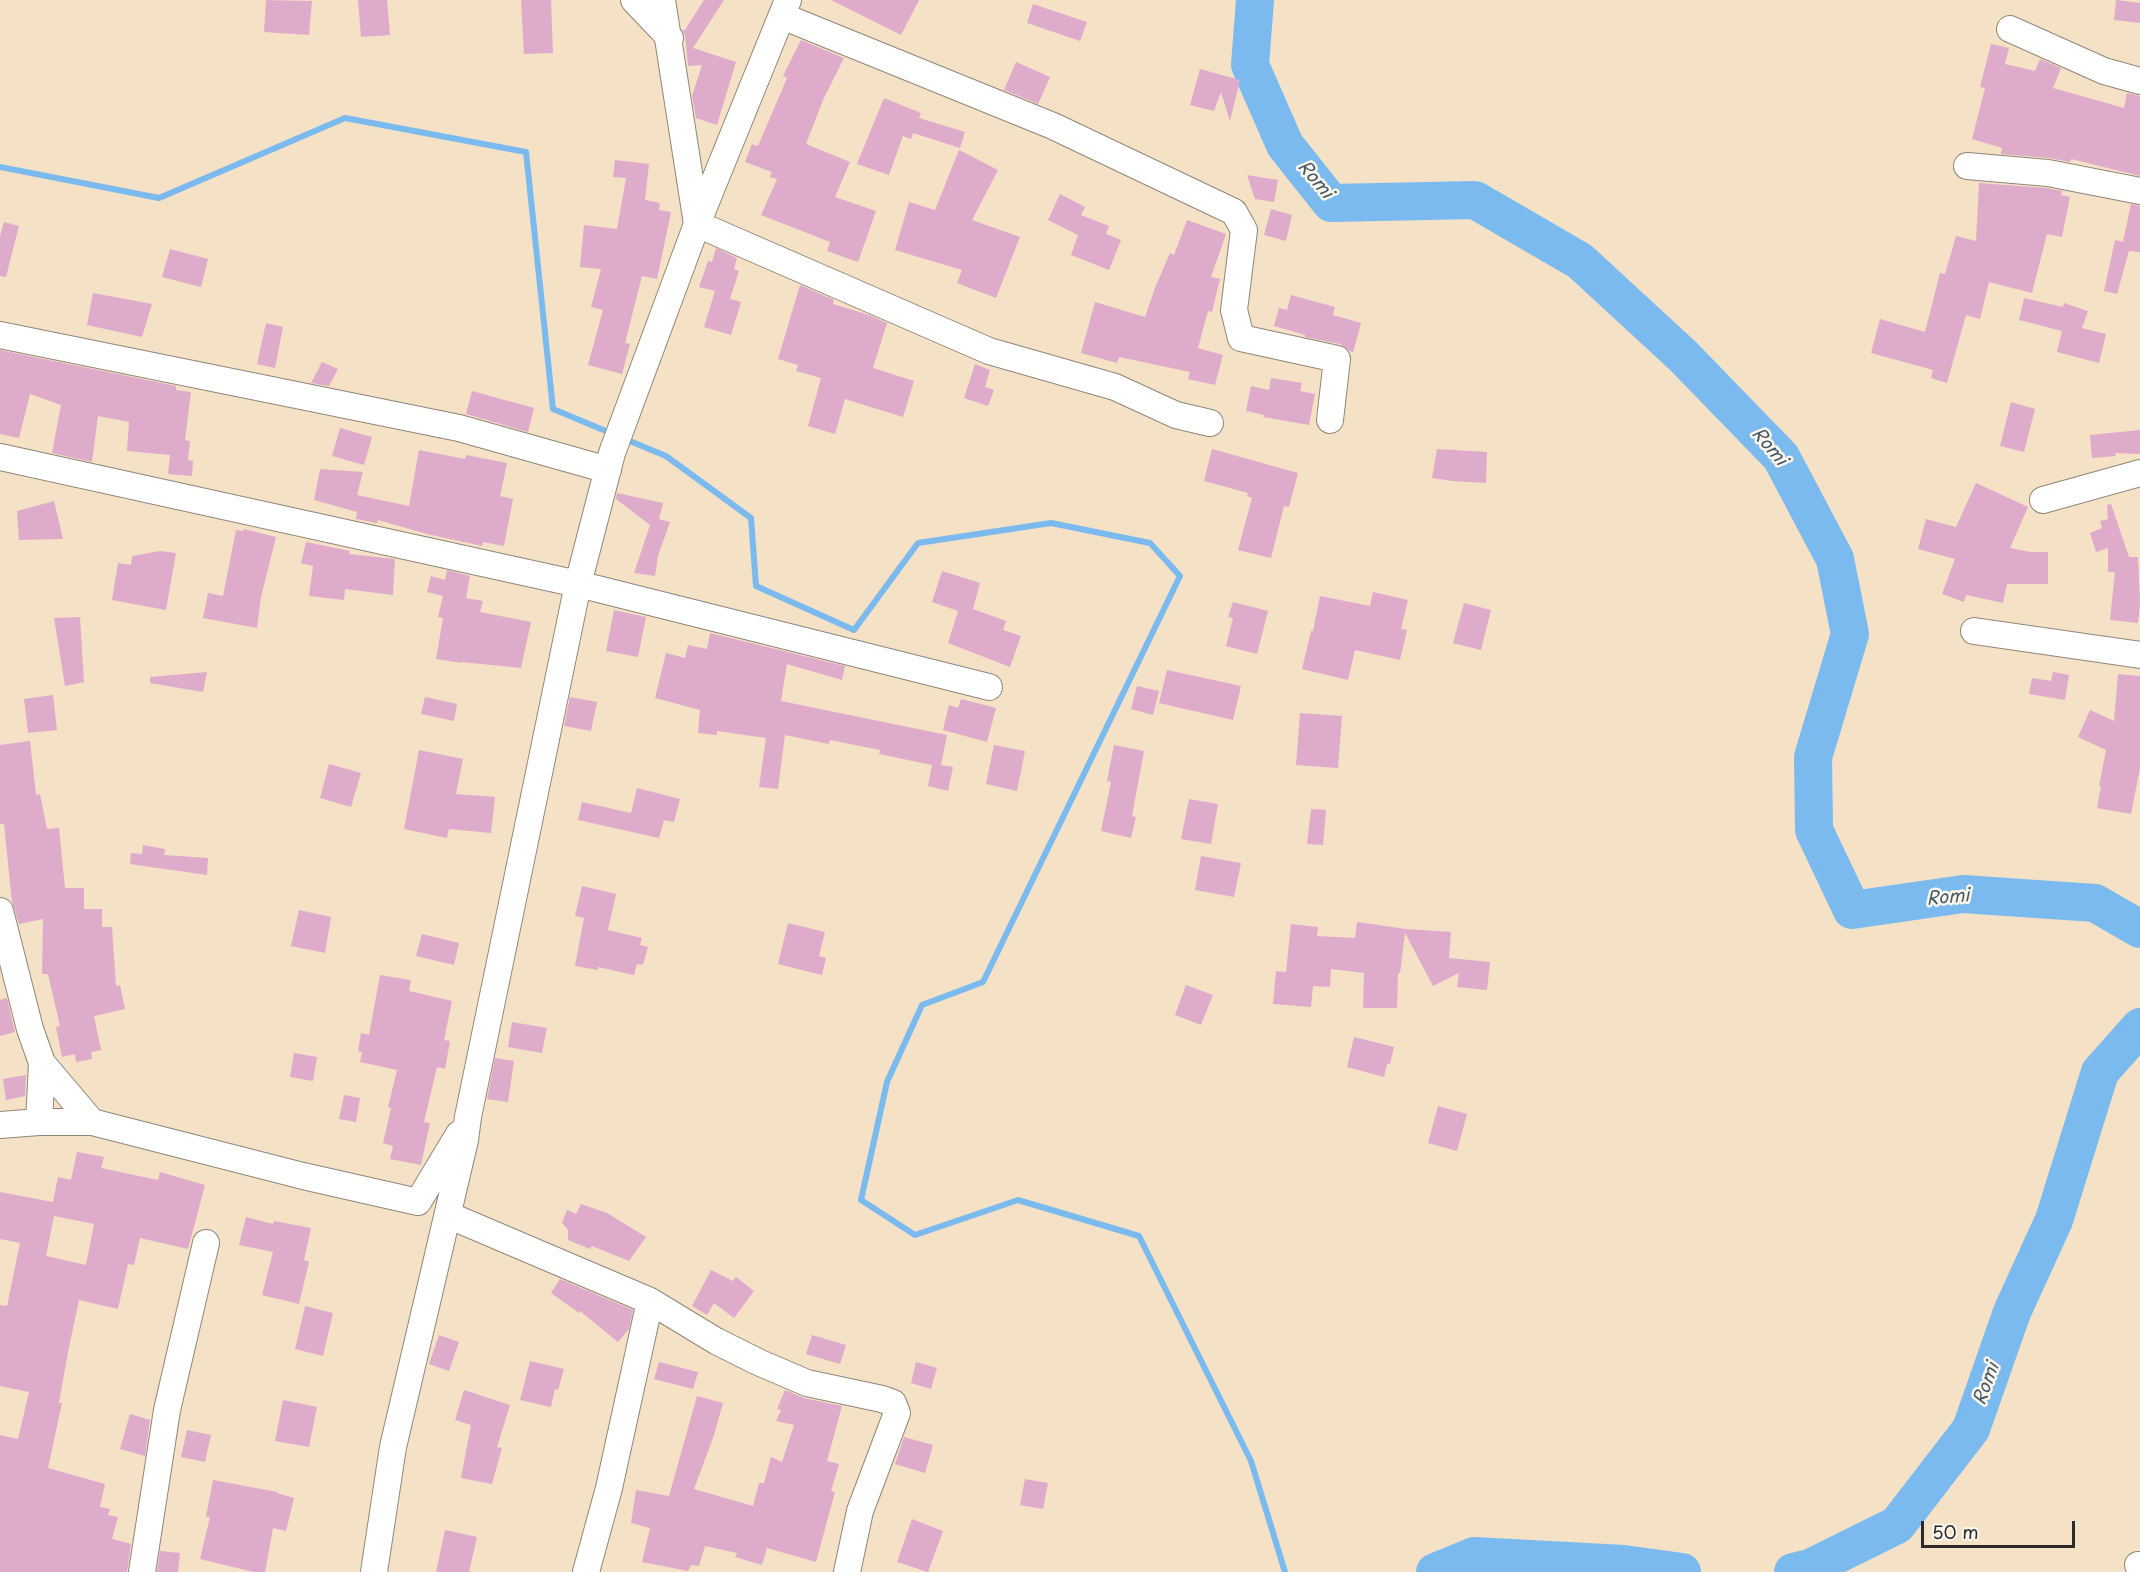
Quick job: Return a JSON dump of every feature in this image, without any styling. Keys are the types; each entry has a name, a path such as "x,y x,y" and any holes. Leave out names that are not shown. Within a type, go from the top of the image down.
{"street":[{"path":"634,0 669,38"},
{"path":"662,0 697,224"},
{"path":"374,1572 393,1447 465,1140 578,584 610,461 697,224 785,8 1053,126 1234,212 1244,230 1234,310 1241,338 1337,358 1330,420"},
{"path":"2010,29 2104,71 2140,81"},
{"path":"1967,166 2048,173 2140,190"},
{"path":"697,224 989,351 1114,387 1176,415 1210,423"},
{"path":"0,335 610,461"},
{"path":"0,457 578,584 989,687"},
{"path":"2043,500 2140,473"},
{"path":"1974,631 2140,655"},
{"path":"0,911 30,1029 42,1063 92,1122"},
{"path":"39,1122 42,1063"},
{"path":"0,1125 92,1122 303,1176 418,1202 468,1117"},
{"path":"448,1215 650,1301 716,1341 807,1383 893,1403 897,1413 860,1510 847,1572"},
{"path":"142,1572 166,1410 206,1243"},
{"path":"586,1572 609,1488 650,1301"}],"building":[{"path":"266,0 312,1 309,35 264,32"},
{"path":"358,0 387,0 390,35 361,37"},
{"path":"521,0 551,0 553,53 524,54"},
{"path":"704,0 724,0 693,48 736,62 717,125 696,118 692,96 702,65 688,66 685,35 682,30 685,30"},
{"path":"831,0 919,0 901,35"},
{"path":"2116,0 2140,3 2140,23 2114,20"},
{"path":"1033,4 1087,22 1080,41 1027,23"},
{"path":"801,40 844,58 823,100 806,144 850,162 835,197 876,211 858,262 827,251 830,242 761,215 777,179 770,177 772,172 745,162 752,144 758,146 787,78 783,76"},
{"path":"1991,44 2009,48 2005,64 2035,71 2040,59 2061,68 2053,88 2124,108 2127,93 2140,96 2140,176 2071,159 2070,162 2001,154 2002,148 1972,139 1985,88 1980,87"},
{"path":"1016,62 1050,77 1038,104 1004,90"},
{"path":"1200,69 1240,80 1230,121 1221,92 1214,111 1190,105"},
{"path":"884,98 921,113 919,118 965,132 960,148 913,133 911,139 903,136 889,175 857,164"},
{"path":"959,150 998,170 972,220 1020,237 996,298 957,283 962,270 895,250 909,202 935,210"},
{"path":"615,160 649,164 645,200 660,203 659,210 671,212 657,279 642,276 625,343 630,344 622,374 588,365 603,310 591,307 601,269 580,267 584,225 617,229 626,178 613,177"},
{"path":"1247,175 1278,180 1274,202 1255,199"},
{"path":"1979,183 2046,188 2062,191 2061,195 2070,197 2062,237 2047,234 2032,293 1989,282 1980,319 1966,315 1947,383 1931,378 1933,370 1871,353 1880,319 1925,332 1940,273 1945,274 1956,236 1976,241"},
{"path":"1060,194 1085,207 1081,215 1109,226 1106,234 1121,240 1109,270 1071,255 1078,235 1048,220"},
{"path":"2131,204 2140,206 2140,252 2129,251 2117,294 2104,291 2115,240 2123,242"},
{"path":"1271,209 1292,215 1286,241 1264,235"},
{"path":"1187,220 1226,234 1211,277 1220,279 1212,312 1208,311 1198,348 1223,355 1215,385 1188,379 1190,372 1119,357 1117,363 1081,353 1095,302 1145,317 1170,253 1174,255"},
{"path":"4,222 19,226 6,277 0,276 0,236"},
{"path":"716,248 737,258 734,269 739,271 730,299 741,302 731,335 704,327 715,291 699,287 708,261 712,262"},
{"path":"170,249 208,259 201,287 162,277"},
{"path":"800,285 834,300 833,304 887,323 873,368 914,381 903,417 845,399 835,434 808,426 821,378 796,371 798,365 778,359"},
{"path":"93,293 152,304 142,337 87,325"},
{"path":"1291,295 1335,307 1333,315 1361,323 1353,353 1340,344 1305,337 1305,335 1274,326 1279,308 1287,310"},
{"path":"2024,298 2063,307 2064,303 2088,311 2082,328 2106,334 2099,363 2057,352 2062,331 2019,320"},
{"path":"266,323 283,327 275,368 257,364"},
{"path":"0,350 176,386 176,390 191,392 185,440 190,441 188,460 193,461 192,476 168,474 170,455 127,451 129,422 98,416 92,462 52,453 61,405 30,394 19,438 0,434"},
{"path":"322,362 338,369 329,386 311,383"},
{"path":"975,364 990,370 985,387 994,390 988,406 964,398"},
{"path":"1271,378 1302,383 1300,391 1315,394 1309,425 1263,417 1264,415 1246,411 1251,386 1269,390"},
{"path":"472,391 534,408 528,432 466,414"},
{"path":"2011,402 2035,409 2024,452 2000,446"},
{"path":"340,428 372,437 364,465 332,456"},
{"path":"2140,430 2140,454 2115,453 2116,456 2092,458 2090,435"},
{"path":"1212,449 1298,473 1289,507 1284,506 1271,558 1238,550 1252,498 1247,496 1248,493 1204,481"},
{"path":"1437,449 1487,452 1486,483 1432,478"},
{"path":"419,450 465,459 466,455 507,463 500,496 513,499 504,546 483,542 482,546 378,520 377,523 356,519 357,512 314,500 320,469 363,472 357,495 409,506"},
{"path":"1976,483 2028,507 2010,548 2048,552 2048,584 2007,584 2003,603 1966,595 1964,602 1942,594 1955,559 1918,549 1926,519 1956,527"},
{"path":"617,493 663,503 659,519 670,522 658,556 655,576 634,573 650,525 616,499"},
{"path":"54,501 63,539 19,540 17,511"},
{"path":"2111,504 2129,557 2138,557 2140,603 2138,623 2110,620 2115,572 2108,572 2108,548 2096,552 2090,533 2102,528 2100,521 2108,519 2107,505"},
{"path":"244,529 276,537 261,597 257,628 203,618 208,593 223,596 236,530 243,531"},
{"path":"306,542 350,551 349,554 395,559 393,595 345,589 344,600 309,596 313,566 301,563"},
{"path":"160,551 176,553 166,610 112,600 118,563 131,565 132,556"},
{"path":"447,570 470,576 466,598 483,601 480,612 531,622 521,668 436,659 443,618 438,617 443,596 427,592 431,576 445,580"},
{"path":"942,571 980,583 973,609 1006,621 1003,630 1021,636 1010,667 948,643 958,611 932,602"},
{"path":"1373,592 1408,600 1401,629 1407,630 1400,660 1355,650 1348,680 1302,669 1320,596 1370,606"},
{"path":"1233,602 1268,611 1257,654 1226,646 1233,618 1228,617"},
{"path":"1464,603 1491,610 1481,650 1453,643"},
{"path":"614,610 646,617 638,657 606,651"},
{"path":"80,617 84,682 65,686 54,618"},
{"path":"710,633 845,666 842,680 787,664 781,701 947,735 941,765 953,767 948,791 928,786 932,765 879,754 880,750 830,740 829,744 785,735 778,789 759,787 766,738 717,731 717,735 698,733 700,710 655,698 666,653 685,658 688,645 707,649"},
{"path":"1167,670 1241,686 1233,720 1159,703"},
{"path":"207,672 203,692 150,683 150,677"},
{"path":"2053,672 2069,675 2065,700 2029,694 2032,678 2051,681"},
{"path":"2118,674 2140,676 2140,768 2131,814 2097,808 2106,750 2078,737 2090,710 2114,721"},
{"path":"1137,686 1159,691 1153,715 1131,709"},
{"path":"53,695 57,730 28,733 24,699"},
{"path":"425,697 457,704 454,721 421,714"},
{"path":"570,697 597,702 591,731 564,726"},
{"path":"961,699 996,708 987,742 943,730 949,705 958,708"},
{"path":"1300,713 1342,716 1338,768 1296,765"},
{"path":"30,741 36,795 40,794 47,829 59,828 65,888 84,888 84,909 102,909 102,927 112,927 116,986 120,985 125,1009 94,1016 101,1050 91,1052 92,1059 76,1062 75,1054 62,1057 56,1027 60,1026 48,974 42,974 43,919 19,924 12,902 4,824 0,824 0,745"},
{"path":"994,745 1025,751 1017,791 986,784"},
{"path":"1114,745 1144,751 1132,816 1136,817 1131,838 1101,831 1111,782 1107,781"},
{"path":"419,750 463,759 456,794 495,797 491,833 449,829 447,838 404,829"},
{"path":"329,764 361,773 351,807 320,798"},
{"path":"637,788 680,799 674,822 664,820 659,838 578,820 582,802 631,813"},
{"path":"1189,799 1218,804 1211,844 1181,839"},
{"path":"1311,809 1326,810 1323,845 1307,844"},
{"path":"143,845 165,849 164,855 208,858 207,875 130,864 131,853 142,854"},
{"path":"1201,856 1241,863 1234,897 1195,890"},
{"path":"582,886 616,894 608,930 642,938 640,945 648,947 643,965 637,964 634,975 598,967 598,970 575,966 584,918 575,916"},
{"path":"299,910 331,917 325,953 291,946"},
{"path":"1357,922 1451,932 1449,958 1490,962 1487,990 1457,987 1459,973 1433,986 1405,933 1400,973 1398,973 1397,1008 1363,1008 1364,973 1331,969 1330,987 1313,986 1311,1007 1273,1004 1276,971 1286,972 1291,924 1318,927 1317,936 1355,938"},
{"path":"788,923 825,932 819,956 826,958 822,975 778,964"},
{"path":"422,934 459,943 454,965 416,956"},
{"path":"380,975 411,980 409,991 452,1001 444,1040 450,1041 445,1069 437,1067 424,1122 430,1123 421,1165 390,1159 393,1146 383,1143 391,1108 388,1107 397,1070 360,1062 362,1052 358,1051 361,1033 369,1035"},
{"path":"1186,985 1213,995 1201,1025 1175,1015"},
{"path":"7,998 15,1032 0,1036 0,1000"},
{"path":"512,1022 547,1028 542,1053 508,1047"},
{"path":"1354,1037 1394,1047 1384,1077 1347,1067"},
{"path":"294,1053 317,1057 313,1081 290,1077"},
{"path":"495,1058 514,1061 508,1102 487,1099"},
{"path":"26,1075 25,1096 6,1100 3,1079"},
{"path":"344,1095 360,1098 356,1122 339,1119"},
{"path":"1438,1106 1467,1114 1457,1151 1428,1143"},
{"path":"77,1152 104,1157 101,1168 158,1180 160,1172 205,1185 188,1249 140,1238 134,1265 128,1264 118,1309 79,1300 68,1352 59,1403 62,1403 48,1468 105,1484 100,1507 110,1509 108,1515 118,1517 112,1539 131,1544 127,1572 0,1572 0,1435 18,1439 29,1392 0,1386 0,1305 7,1306 20,1243 0,1239 0,1192 53,1202 58,1177 71,1180","holes":["54,1216 94,1224 86,1265 46,1256"]},
{"path":"581,1204 607,1213 646,1237 629,1261 592,1246 590,1249 568,1240 568,1230 562,1223 567,1210 576,1214"},
{"path":"246,1217 273,1224 274,1221 311,1228 304,1260 309,1262 299,1304 262,1295 273,1252 239,1245"},
{"path":"711,1270 733,1281 736,1277 754,1291 734,1318 714,1303 707,1315 692,1306"},
{"path":"560,1279 633,1310 629,1329 618,1342 580,1311 579,1313 551,1293"},
{"path":"305,1306 333,1313 323,1356 295,1349"},
{"path":"439,1335 459,1342 449,1371 429,1364"},
{"path":"812,1335 846,1345 840,1364 806,1354"},
{"path":"530,1361 564,1369 558,1390 555,1389 551,1407 520,1400"},
{"path":"659,1362 698,1372 693,1389 654,1379"},
{"path":"916,1362 937,1368 931,1389 911,1383"},
{"path":"464,1390 510,1405 497,1447 502,1448 492,1484 461,1478 471,1425 455,1420"},
{"path":"785,1390 804,1398 842,1406 827,1461 839,1464 831,1491 835,1492 816,1562 767,1548 762,1565 735,1557 737,1553 705,1546 699,1566 691,1565 688,1571 642,1562 650,1528 631,1523 636,1490 669,1496 697,1396 723,1403 694,1489 753,1506 759,1483 764,1483 771,1457 782,1462 794,1425 776,1421 781,1410 777,1409"},
{"path":"283,1400 317,1407 309,1447 275,1441"},
{"path":"130,1414 150,1420 145,1456 120,1449"},
{"path":"187,1430 211,1435 205,1462 181,1457"},
{"path":"904,1437 933,1445 925,1473 895,1464"},
{"path":"1025,1479 1048,1483 1043,1509 1020,1505"},
{"path":"213,1480 277,1492 294,1498 286,1531 273,1528 265,1572 254,1572 200,1559 210,1517 206,1517"},
{"path":"912,1519 943,1531 928,1572 897,1562"},
{"path":"445,1530 477,1537 469,1572 436,1572"},
{"path":"160,1551 180,1553 178,1572 157,1572"}],"waterway":[{"name":"Romi","path":"1255,0 1250,65 1285,145 1331,203 1475,200 1580,261 1683,356 1781,457 1835,559 1850,634 1813,757 1814,830 1852,910 1963,894 2095,903 2140,929"},
{"path":"0,167 159,198 345,118 526,152 553,409 613,434"},
{"path":"625,439 666,456 751,518 756,586 854,630 918,543 1051,523 1150,543 1180,576 983,982 922,1005 887,1082 861,1200 915,1235 1018,1200 1139,1236 1251,1461 1285,1572"},
{"name":"Romi","path":"1793,1572 1810,1568 1897,1525 1971,1429 2012,1312 2054,1220 2100,1072 2140,1027"},
{"name":"Romi","path":"1435,1572 1474,1556 1624,1564 1682,1572"}]}
